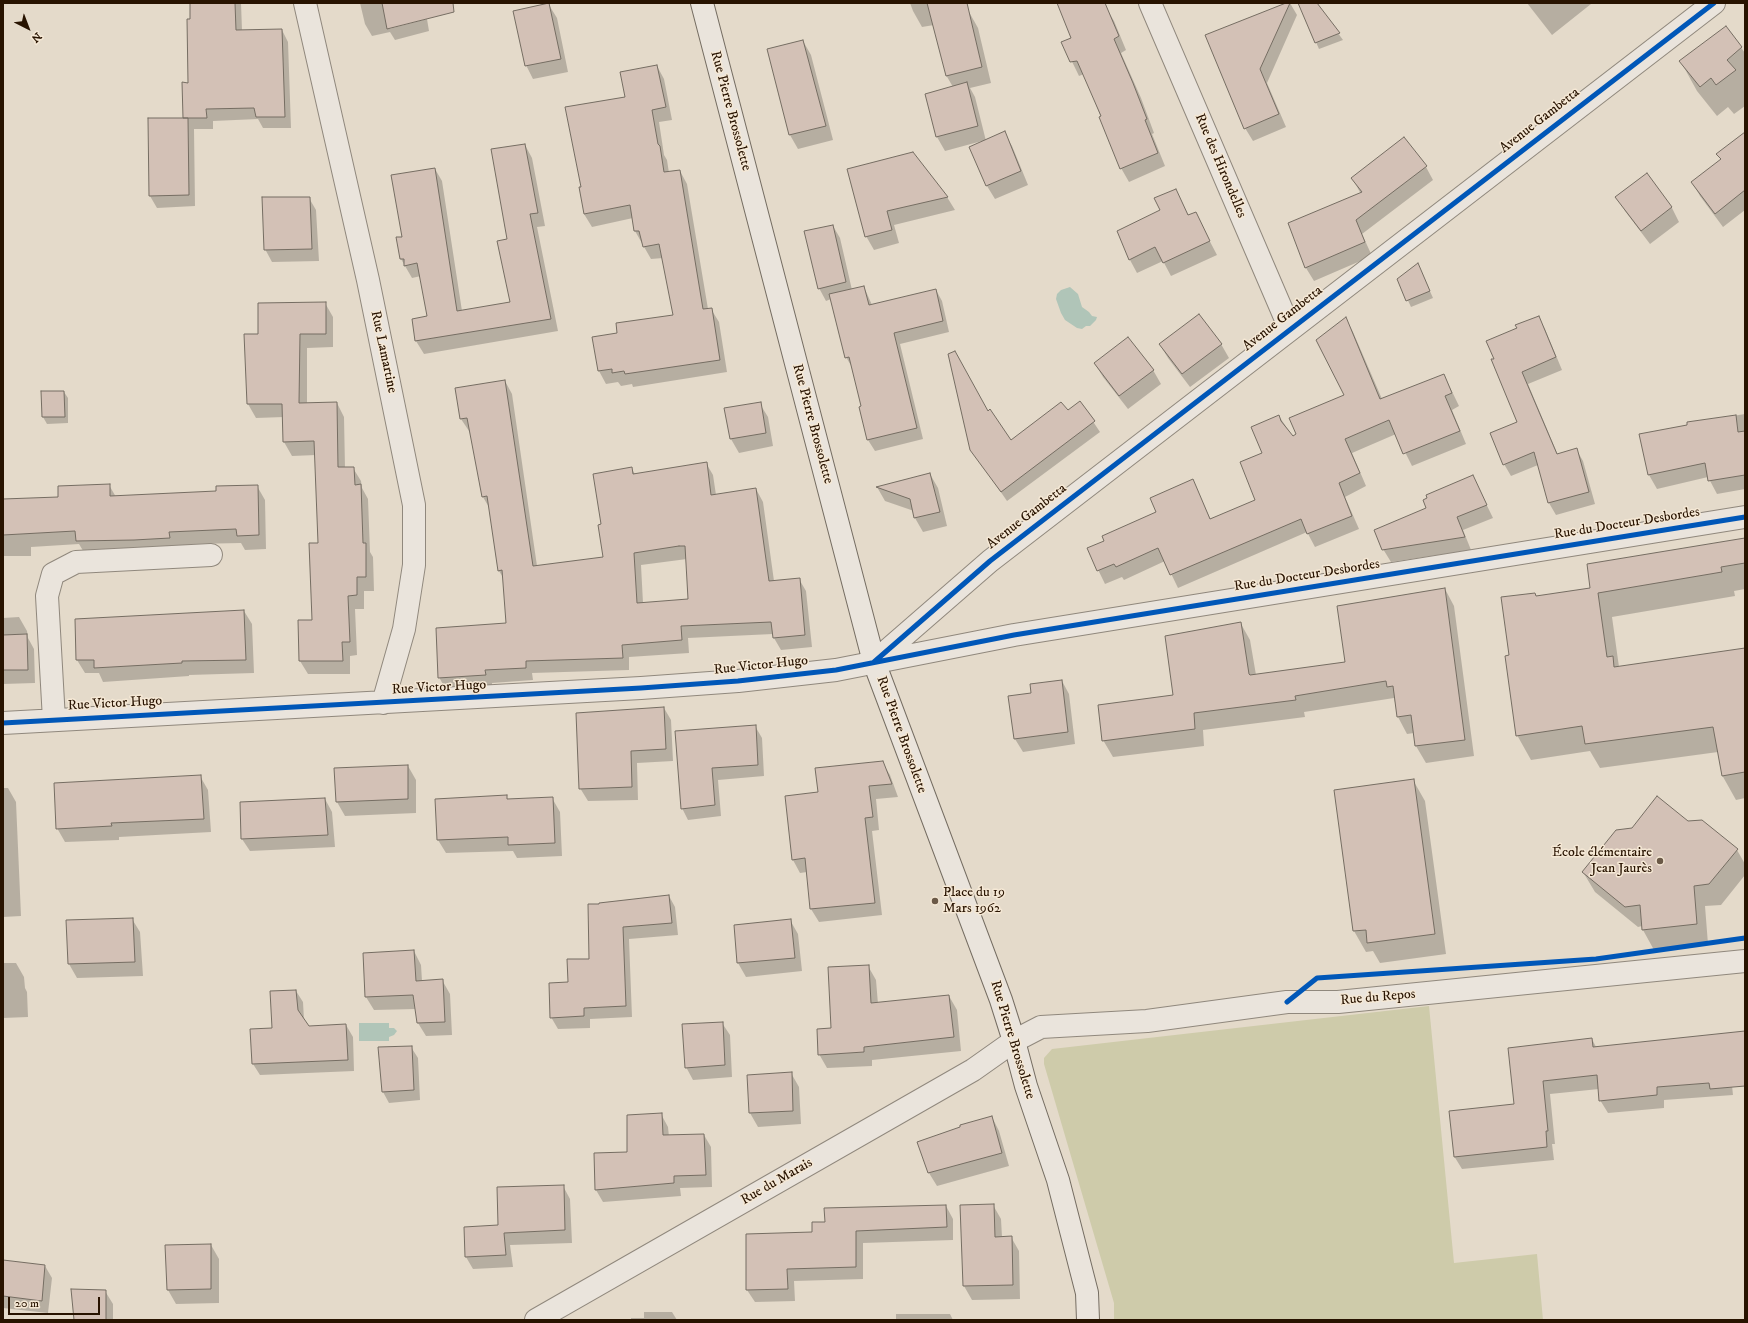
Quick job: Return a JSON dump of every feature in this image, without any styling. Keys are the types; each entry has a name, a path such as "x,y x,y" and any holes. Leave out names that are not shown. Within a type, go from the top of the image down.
{"street":[{"name":"Rue Lamartine","path":"306,3 368,280 414,506 414,565 404,629 383,703"},
{"name":"Rue Pierre Brossolette","path":"702,3 874,662 1001,1000 1026,1086 1058,1180 1086,1293 1088,1320"},
{"name":"Rue des Hirondelles","path":"1150,3 1290,329"},
{"name":"Avenue Gambetta","path":"874,662 990,561 1714,3"},
{"name":"Rue du Docteur Desbordes","path":"874,662 1022,634 1745,517"},
{"name":"Rue Victor Hugo","path":"54,720 48,596 53,574 76,562 211,555"},
{"name":"Rue Victor Hugo","path":"3,723 641,688 738,681 836,670 874,662"},
{"name":"Rue du Repos","path":"1014,1041 1041,1027 1147,1021 1287,1002 1338,1002 1745,961"},
{"name":"Rue du Marais","path":"536,1320 973,1070 1014,1041"}],"shaded area":[{"path":"1070,287 1078,294 1082,307 1092,316 1097,317 1090,326 1086,326 1082,329 1077,328 1065,320 1061,313 1056,299 1057,294 1061,290"},
{"path":"1429,1006 1454,1263 1537,1254 1543,1320 1114,1320 1114,1303 1044,1064 1044,1058 1052,1049"},
{"path":"359,1023 389,1023 389,1028 394,1028 397,1031 394,1035 389,1037 389,1041 359,1041"}],"building":[{"path":"190,3 235,3 236,30 282,29 285,117 256,117 254,108 206,109 207,118 183,118 182,82 188,83 187,19 190,19"},
{"path":"382,3 453,3 454,12 387,29"},
{"path":"549,3 561,59 525,66 513,11"},
{"path":"927,3 967,3 982,67 946,76"},
{"path":"1057,3 1105,3 1119,36 1114,39 1147,119 1145,120 1158,153 1120,169 1099,117 1101,116 1077,61 1070,62 1061,42 1071,38"},
{"path":"1286,3 1290,3 1260,69 1279,114 1244,129 1205,35"},
{"path":"1298,3 1317,3 1340,33 1315,43"},
{"path":"1726,26 1742,47 1727,60 1736,70 1716,85 1711,78 1700,87 1679,61"},
{"path":"803,40 826,126 789,135 767,49"},
{"path":"657,65 666,107 652,110 658,144 660,146 664,172 680,170 703,309 712,308 720,360 625,374 624,371 612,373 612,369 598,371 592,337 617,333 616,323 673,315 659,244 643,247 639,231 634,231 630,205 584,214 579,187 581,187 565,107 625,97 620,72"},
{"path":"967,82 978,126 936,137 925,94"},
{"path":"148,118 188,118 189,195 149,196"},
{"path":"1005,131 1021,171 986,186 969,147"},
{"path":"1745,132 1745,190 1715,214 1691,182 1721,159 1716,154"},
{"path":"1404,137 1427,166 1356,220 1365,242 1305,268 1288,223 1362,192 1351,178"},
{"path":"525,144 538,213 530,214 551,319 415,341 412,319 427,316 417,263 404,266 404,259 400,259 396,237 402,237 391,175 435,168 457,311 510,302 497,241 507,239 491,149"},
{"path":"913,152 948,197 887,211 892,230 865,237 847,169"},
{"path":"1647,173 1672,207 1641,231 1615,197"},
{"path":"1176,189 1188,215 1196,212 1210,241 1163,263 1155,247 1129,260 1117,231 1160,210 1154,198"},
{"path":"262,197 310,197 312,249 264,250"},
{"path":"833,225 846,282 818,289 804,231"},
{"path":"1418,263 1430,291 1406,301 1397,279"},
{"path":"864,286 869,305 936,289 943,321 894,333 917,428 867,440 859,407 861,406 849,357 845,358 829,294"},
{"path":"326,302 326,334 300,334 299,403 337,402 338,467 354,467 355,485 361,484 363,543 366,543 366,577 357,577 357,595 348,596 350,642 342,642 343,661 299,661 298,620 312,620 309,543 318,543 314,441 283,442 282,404 247,404 244,334 258,334 258,303"},
{"path":"1199,314 1222,344 1182,374 1159,344"},
{"path":"1539,316 1556,357 1522,372 1557,454 1577,448 1589,492 1548,503 1534,452 1503,465 1490,433 1517,422 1491,359 1494,359 1486,341 1517,328 1515,325"},
{"path":"1346,317 1380,399 1444,374 1452,393 1445,396 1460,431 1403,454 1389,420 1345,439 1360,473 1339,483 1352,516 1307,534 1301,519 1170,575 1158,548 1116,567 1114,564 1097,571 1087,548 1104,541 1102,536 1156,512 1150,498 1193,479 1210,519 1255,500 1240,462 1262,453 1251,427 1279,415 1281,421 1293,436 1296,434 1289,418 1344,395 1316,340"},
{"path":"1128,337 1154,370 1119,396 1094,363"},
{"path":"955,351 988,411 990,409 1011,440 1061,402 1068,410 1080,401 1095,421 1001,492 970,450 948,354"},
{"path":"505,380 533,566 603,557 598,525 601,524 593,474 632,467 633,474 707,462 711,495 756,488 769,581 800,578 805,635 773,638 771,622 681,626 682,640 622,645 623,658 526,661 526,668 485,670 486,675 438,678 436,628 506,623 502,570 498,571 487,496 482,497 467,418 460,419 455,388","holes":["685,546 688,599 637,603 634,553"]},
{"path":"41,391 64,391 65,417 42,417"},
{"path":"761,402 766,433 730,439 724,408"},
{"path":"1736,415 1738,432 1745,431 1745,475 1708,481 1705,463 1648,475 1639,434 1687,425 1687,422"},
{"path":"930,473 940,512 914,518 910,499 876,487"},
{"path":"1473,475 1487,505 1457,517 1465,537 1382,550 1374,530 1426,508 1423,500 1427,498 1426,495"},
{"path":"110,484 110,496 216,491 216,486 258,485 259,535 237,536 236,529 169,532 170,538 76,541 75,531 3,535 3,499 58,497 58,486"},
{"path":"1745,538 1745,563 1721,567 1722,572 1598,593 1607,657 1613,656 1614,667 1745,648 1745,772 1722,776 1713,727 1585,744 1582,726 1516,736 1505,656 1509,655 1501,597 1535,593 1536,596 1590,588 1587,564"},
{"path":"1445,588 1465,740 1415,746 1411,715 1397,717 1393,686 1387,687 1386,681 1295,696 1296,700 1194,713 1195,729 1102,741 1098,705 1173,695 1165,636 1241,622 1250,675 1345,662 1337,606"},
{"path":"244,610 246,660 182,661 182,663 94,668 94,660 76,660 75,619"},
{"path":"27,634 28,670 3,670 3,635"},
{"path":"1062,680 1068,732 1014,739 1008,696 1031,693 1030,684"},
{"path":"664,707 666,749 631,751 632,787 579,789 576,713"},
{"path":"756,725 758,765 712,768 715,805 681,809 675,731"},
{"path":"883,761 892,784 869,786 873,817 865,818 875,903 810,909 805,858 792,860 785,796 818,792 815,768"},
{"path":"408,765 408,799 336,802 334,768"},
{"path":"201,775 204,819 111,823 112,826 56,829 54,783"},
{"path":"1414,779 1435,934 1367,943 1366,930 1353,931 1334,790"},
{"path":"507,795 507,799 553,797 555,843 508,845 508,837 437,840 435,799"},
{"name":"École élémentaire Jean Jaurès","path":"1657,796 1688,821 1702,820 1738,849 1709,884 1694,886 1697,924 1642,930 1640,905 1625,907 1582,872 1616,830 1632,828"},
{"path":"325,798 328,835 241,839 240,802"},
{"path":"669,895 672,923 623,927 626,1006 584,1008 584,1016 550,1018 549,983 568,982 567,959 589,959 588,904 599,904"},
{"path":"133,918 135,962 68,964 66,920"},
{"path":"791,919 795,958 737,963 734,925"},
{"path":"414,950 416,981 443,979 445,1022 417,1023 413,995 365,997 363,953"},
{"path":"869,965 871,1003 949,995 954,1037 864,1047 864,1052 818,1055 817,1029 831,1028 828,967"},
{"path":"296,990 298,1010 309,1026 346,1024 348,1060 252,1064 250,1029 272,1028 270,991"},
{"path":"723,1022 725,1065 685,1068 682,1024"},
{"path":"1745,1031 1745,1086 1710,1089 1709,1083 1657,1087 1657,1095 1599,1101 1597,1075 1543,1081 1548,1131 1546,1131 1547,1147 1454,1157 1449,1111 1514,1104 1508,1048 1592,1038 1593,1047"},
{"path":"412,1046 414,1090 382,1092 378,1047"},
{"path":"792,1072 793,1111 749,1113 747,1075"},
{"path":"662,1113 663,1135 704,1134 706,1175 674,1176 674,1183 595,1190 594,1153 627,1152 627,1115"},
{"path":"992,1116 1002,1153 928,1173 917,1142 960,1127 960,1125"},
{"path":"564,1185 565,1230 504,1233 506,1255 465,1257 464,1227 498,1225 497,1187"},
{"path":"994,1204 995,1237 1012,1236 1013,1285 963,1286 960,1205"},
{"path":"946,1205 947,1227 856,1231 856,1267 787,1269 788,1289 746,1290 746,1234 812,1232 812,1222 825,1222 824,1208"},
{"path":"211,1244 211,1289 167,1290 165,1245"},
{"path":"3,1260 45,1265 42,1301 3,1296"},
{"path":"71,1289 106,1290 106,1320 74,1320"}],"cycle path":[{"path":"874,662 990,561 1714,3"},
{"path":"3,723 641,688 738,681 836,670 1014,635 1745,517"},
{"path":"1287,1002 1317,978 1596,959 1745,938"}],"place":[{"name":"École élémentaire Jean Jaurès","path":"1660,861"},
{"name":"Place du 19 Mars 1962","path":"935,901"}]}
